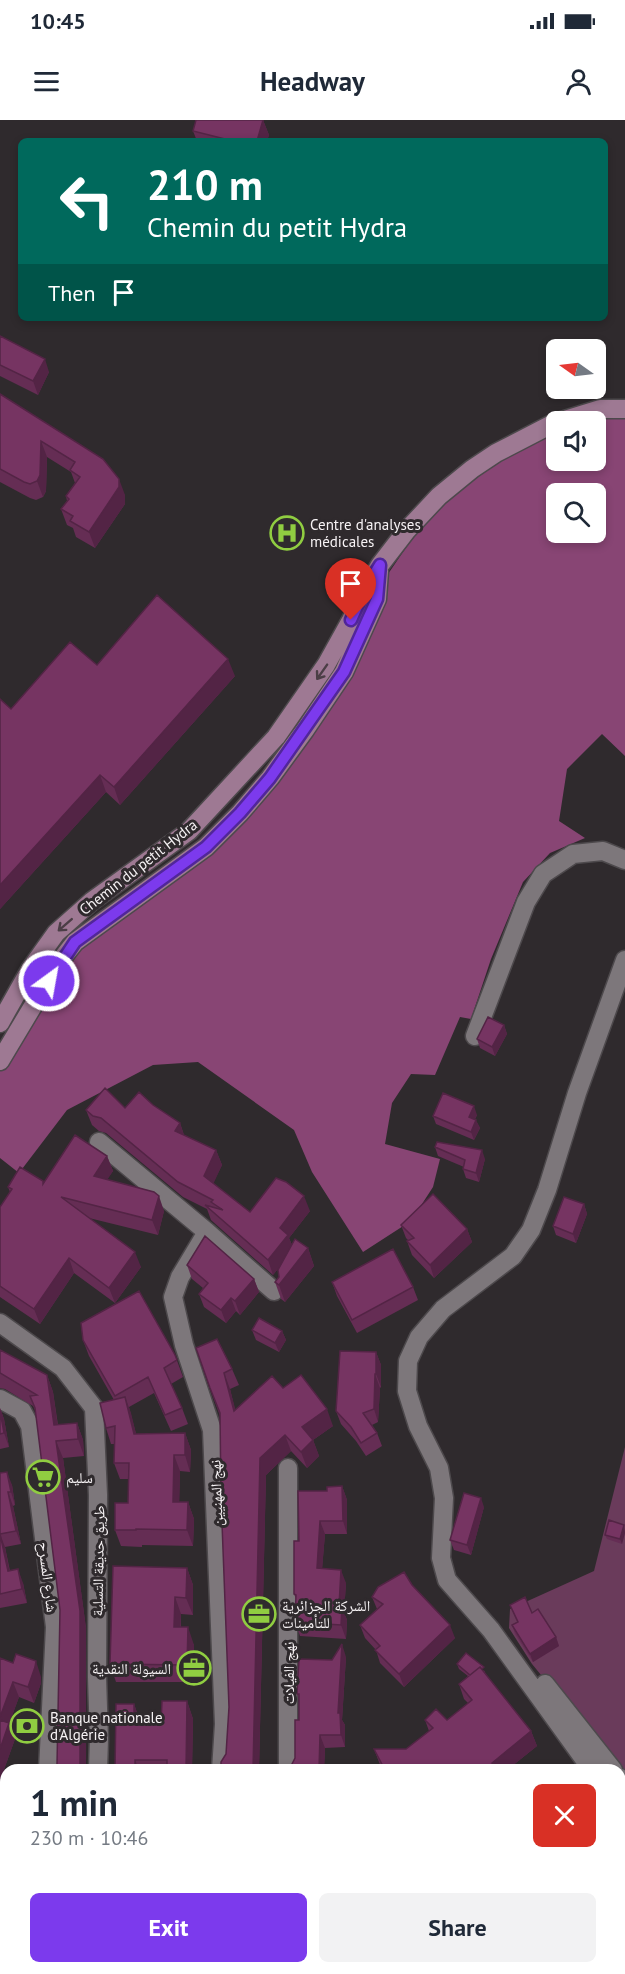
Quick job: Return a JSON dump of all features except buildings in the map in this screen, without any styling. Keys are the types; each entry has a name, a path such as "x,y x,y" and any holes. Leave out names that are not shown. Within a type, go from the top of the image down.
{"main road":[{"name":"Chemin du petit Hydra","path":"593,411 625,409"},
{"name":"Chemin du petit Hydra","path":"0,1023 32,968 56,933 92,901 189,831 276,737 326,665 380,565 407,530 439,496 472,469 496,453 546,428"},
{"name":"Chemin du petit Hydra","path":"0,1061 60,961 75,942 206,847 240,813 270,778 344,672 377,599 380,565"}],"street":[{"path":"475,1036 526,902 543,874 573,854 603,851 625,860"},
{"path":"588,1764 491,1630 447,1580 441,1558 444,1498 441,1478 439,1468 418,1426 407,1391 408,1361 419,1337 443,1309 513,1256 531,1230 547,1190 577,1093 625,960"},
{"path":"99,1142 274,1291"},
{"name":"نهج المهنيين","path":"207,1232 180,1277 173,1297 183,1345 212,1430 223,1712 221,1764"},
{"name":"طريق حديقة التسلية","path":"0,1323 63,1368 94,1408 98,1495 98,1764"},
{"name":"شارع المسرح","path":"0,1399 22,1412 30,1426 55,1627 48,1764"},
{"name":"نهج الفيلات","path":"288,1468 288,1764"},
{"path":"491,1630 530,1666 608,1764"}],"shaded area":[{"path":"625,416 625,756 602,734 567,769 559,821 585,838 550,853 523,882 491,959 471,1019 460,1017 435,1075 411,1074 392,1103 385,1144 440,1159 433,1187 411,1221 363,1252 312,1172 294,1130 198,1062 153,1065 67,1110 19,1173 0,1158 0,1066 63,963 251,802 365,628 388,574 416,533 461,486 510,451 546,434 546,471 606,471 606,417"},
{"path":"625,1447 625,1764 614,1764 532,1664 509,1628 510,1609 594,1571"}],"place":[{"name":"Centre d'analyses médicales","path":"287,533"},
{"name":"سليم","path":"43,1477"},
{"name":"الشركة الجزائرية للتأمينات","path":"259,1614"},
{"name":"السيولة النقدية","path":"194,1668"},
{"name":"Banque nationale d'Algérie","path":"27,1726"}],"route":[{"path":"49,981 60,961 75,942 206,847 240,813 270,778 344,672 377,599 380,565 364,591 351,620"}]}
